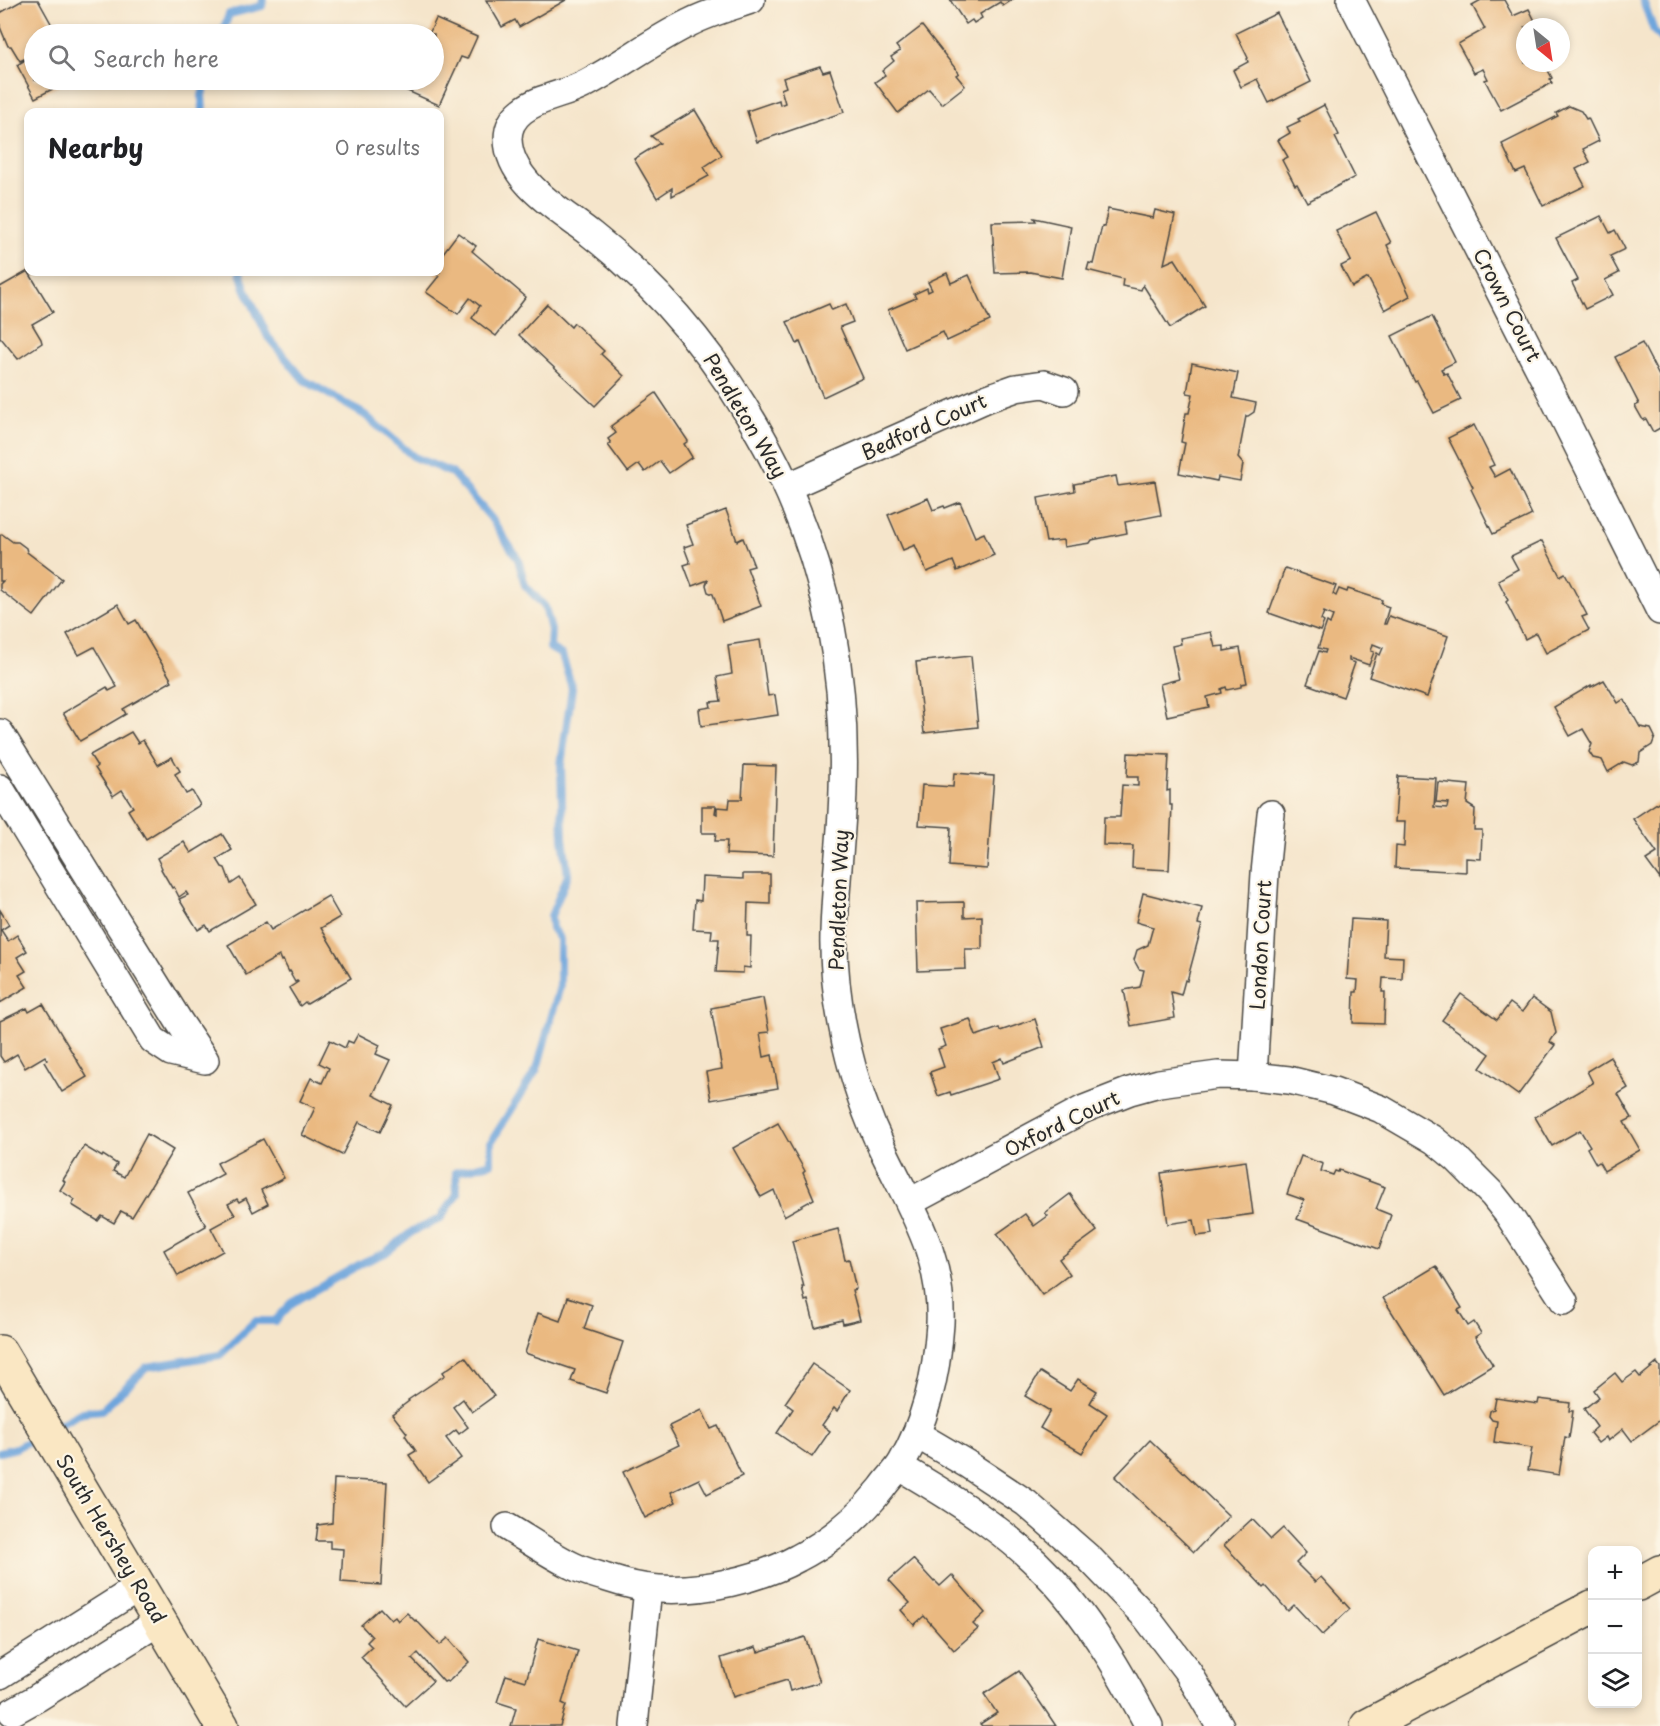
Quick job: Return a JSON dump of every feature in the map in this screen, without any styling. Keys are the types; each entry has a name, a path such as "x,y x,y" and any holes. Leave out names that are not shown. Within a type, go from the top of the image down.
{"main road":[{"name":"South Hershey Road","path":"0,1353 222,1726"},
{"path":"1642,1582 1660,1572"},
{"path":"1367,1726 1588,1610"}],"street":[{"name":"Pendleton Way","path":"507,1527 577,1569 648,1588 677,1589 718,1585 746,1579 786,1564 819,1546 860,1514 900,1467 920,1425 933,1374 940,1321 937,1276 926,1238 880,1143 856,1080 840,1008 834,939 844,737 838,663 819,571 799,512 770,452 708,352 653,289 622,260 535,190 513,164 508,138 511,122 526,108 580,87 692,21 751,0"},
{"name":"Crown Court","path":"1351,0 1660,611"},
{"name":"Bedford Court","path":"787,488 988,398 1016,388 1044,384 1064,391"},
{"path":"0,733 10,772 113,914 205,1060 171,1052 153,1040 0,788"},
{"name":"London Court","path":"1253,1076 1265,873 1271,814"},
{"path":"86,930 113,914"},
{"name":"Oxford Court","path":"910,1202 1084,1109 1130,1091 1160,1083 1218,1076 1253,1076 1289,1080 1334,1091 1382,1109 1434,1140 1456,1158 1493,1195 1508,1214 1564,1301"},
{"path":"916,1434 1026,1503 1090,1559 1146,1617 1188,1672 1220,1726"},
{"path":"900,1467 979,1516 1040,1566 1065,1594 1103,1644 1149,1726"},
{"path":"0,1675 140,1587"},
{"path":"634,1726 648,1588"},
{"path":"11,1710 37,1698 160,1621"}],"building":[{"path":"23,0 38,0 51,24 24,24 24,59 20,61 11,46 8,46 0,27 0,13"},
{"path":"486,0 566,0 519,27 515,20 502,27"},
{"path":"950,0 1012,0 1003,6 1000,2 980,14 982,18 974,23 972,20 966,24"},
{"path":"1481,0 1504,0 1513,16 1529,9 1534,18 1516,18 1516,72 1549,72 1552,83 1501,110 1485,80 1488,79 1483,69 1474,73 1458,44 1485,29 1472,5"},
{"path":"1277,13 1311,82 1269,103 1257,79 1241,87 1233,70 1248,62 1248,58 1236,33"},
{"path":"436,19 477,37 467,59 461,57 439,105 405,90 444,90 444,24 434,24"},
{"path":"922,26 959,73 956,75 965,86 942,104 929,89 898,113 875,82 885,75 882,71 894,61 891,57 900,51 896,46"},
{"path":"24,61 24,78 17,65"},
{"path":"820,66 823,72 830,70 844,112 757,142 747,111 779,100 780,105 785,103 781,89 786,87 783,78"},
{"path":"31,90 51,90 35,98"},
{"path":"1324,105 1339,135 1335,137 1355,177 1307,202 1282,160 1288,157 1278,140 1290,133 1287,127"},
{"path":"1569,106 1581,111 1586,119 1588,118 1599,141 1583,149 1590,162 1576,169 1585,186 1543,206 1525,169 1516,173 1502,144 1558,116 1556,113"},
{"path":"695,110 722,155 704,167 709,176 672,196 672,188 657,198 634,159 660,143 651,136"},
{"path":"1108,209 1153,218 1155,210 1175,215 1164,264 1175,259 1205,306 1170,328 1143,285 1141,290 1122,286 1123,279 1087,270 1089,263 1093,264"},
{"path":"1376,212 1391,243 1387,245 1410,296 1385,310 1368,278 1352,287 1341,266 1351,261 1336,231"},
{"path":"1601,216 1610,233 1615,230 1625,249 1610,256 1619,273 1605,280 1613,295 1585,309 1572,283 1578,280 1556,238"},
{"path":"1034,218 1071,226 1062,278 1030,272 995,273 992,222 1036,221"},
{"path":"458,233 476,246 472,251 526,297 496,336 472,318 480,306 470,298 458,314 426,292 439,276 444,276 444,252"},
{"path":"24,273 24,276 31,276 53,312 32,324 42,343 18,359 0,339 0,287"},
{"path":"947,273 951,283 969,275 990,321 947,341 943,332 905,349 888,310 916,298 914,294 927,288 928,292 932,290 928,282"},
{"path":"547,304 571,327 574,323 604,351 601,354 624,376 595,406 519,335"},
{"path":"829,304 832,310 846,304 853,322 840,327 863,378 823,397 800,342 797,344 787,322"},
{"path":"1432,316 1455,362 1441,369 1444,374 1447,373 1461,400 1434,413 1417,381 1415,382 1392,336"},
{"path":"1642,343 1660,378 1660,428 1653,432 1635,406 1639,404 1615,357"},
{"path":"1192,363 1238,373 1233,398 1256,403 1254,412 1246,416 1238,458 1243,464 1240,481 1218,477 1217,481 1179,473 1185,443 1181,442 1186,413 1189,413 1193,394 1187,393"},
{"path":"656,393 688,441 684,444 692,457 669,473 660,461 645,472 639,464 628,472 608,445 611,443 608,439 616,433 611,426"},
{"path":"1474,425 1494,465 1489,467 1495,477 1510,469 1532,515 1493,534 1471,489 1473,487 1448,438"},
{"path":"1116,476 1118,486 1155,481 1161,515 1125,522 1127,533 1092,540 1090,543 1064,547 1063,540 1046,542 1038,498 1075,491 1074,484"},
{"path":"928,498 933,510 960,502 975,537 984,533 994,555 957,571 953,561 927,572 915,545 903,550 888,515"},
{"path":"726,510 737,541 743,538 754,566 747,568 761,606 722,621 713,594 708,592 706,585 708,580 692,586 684,565 690,563 684,547 693,544 686,525"},
{"path":"2,534 26,548 27,552 62,579 34,616 0,590 0,584 3,581 0,581 0,536"},
{"path":"1542,541 1560,576 1565,573 1587,615 1582,617 1589,630 1546,653 1536,633 1525,639 1506,602 1508,600 1498,580 1518,569 1511,556"},
{"path":"1285,568 1336,586 1333,594 1336,596 1339,589 1347,592 1348,589 1382,600 1381,604 1389,607 1384,624 1389,616 1448,636 1427,697 1369,677 1377,653 1380,655 1383,648 1373,644 1371,651 1374,652 1369,665 1349,658 1349,661 1355,663 1343,697 1307,684 1319,651 1325,653 1326,650 1318,648 1327,622 1330,624 1333,616 1324,612 1321,620 1324,622 1320,631 1269,613"},
{"path":"118,604 129,624 136,620 172,681 123,709 126,714 80,741 63,713 107,687 109,691 117,687 94,647 79,655 67,634"},
{"path":"1211,632 1215,647 1224,646 1224,651 1240,648 1247,683 1227,690 1226,687 1221,689 1222,693 1207,697 1209,707 1167,716 1160,684 1179,679 1172,646 1181,644 1180,638"},
{"path":"760,640 768,696 775,695 778,715 701,726 699,709 711,707 710,702 721,701 717,677 732,674 728,645"},
{"path":"971,656 978,727 924,733 916,662"},
{"path":"1604,680 1618,703 1624,699 1640,727 1651,729 1655,737 1652,745 1640,753 1639,762 1632,765 1624,762 1608,772 1602,760 1593,758 1589,752 1592,744 1583,729 1570,736 1554,707"},
{"path":"131,732 138,743 143,740 158,765 172,757 180,771 175,774 186,794 192,791 200,805 146,839 128,810 133,807 122,790 113,796 95,768 97,766 90,755"},
{"path":"1128,753 1169,755 1167,791 1170,790 1170,805 1172,805 1169,870 1132,868 1133,846 1103,845 1104,817 1120,817 1122,785 1138,786 1138,777 1127,777"},
{"path":"744,765 776,766 773,856 726,854 727,841 715,841 716,833 702,833 702,806 716,806 715,813 717,814 717,807 729,808 730,799 742,799"},
{"path":"954,773 994,776 987,869 949,866 951,827 919,825 922,785 953,787"},
{"path":"1398,776 1436,778 1434,807 1447,808 1448,803 1436,802 1438,782 1469,785 1467,804 1475,809 1474,830 1482,830 1481,859 1466,858 1466,872 1395,868 1396,846 1404,847 1405,822 1395,822"},
{"path":"1660,801 1660,879 1646,860 1657,853 1633,819"},
{"path":"222,834 232,850 217,859 225,868 231,884 240,878 256,904 210,931 206,925 198,930 179,899 188,895 186,892 179,897 161,869 157,858 184,842 191,853"},
{"path":"743,874 770,874 770,904 748,903 747,936 751,936 750,968 743,967 743,973 716,972 719,939 711,939 712,930 693,929 695,900 701,901 702,877 743,879"},
{"path":"1143,893 1202,908 1198,924 1202,925 1181,995 1171,992 1175,1018 1131,1026 1124,990 1140,987 1144,970 1139,969 1134,960 1137,950 1148,945 1153,927 1136,922"},
{"path":"328,896 340,917 321,928 351,978 300,1006 289,988 298,982 295,982 279,956 246,975 228,945 266,922 271,930"},
{"path":"964,902 964,917 982,916 982,949 965,949 966,969 918,971 916,903"},
{"path":"0,910 9,925 1,930 8,941 17,935 27,951 17,957 26,971 19,975 27,987 0,1003"},
{"path":"1351,919 1386,921 1384,956 1403,957 1402,979 1383,978 1384,1024 1353,1023 1354,992 1357,992 1358,980 1347,979"},
{"path":"1461,994 1497,1020 1510,1003 1522,1012 1532,998 1551,1012 1556,1033 1550,1042 1555,1045 1518,1095 1480,1068 1490,1054 1442,1020"},
{"path":"763,998 769,1032 760,1033 764,1057 772,1055 778,1088 711,1100 706,1072 722,1069 711,1008"},
{"path":"43,1004 87,1077 62,1092 44,1062 47,1060 45,1056 25,1068 17,1054 4,1062 0,1056 0,1021 27,1008 29,1012"},
{"path":"970,1019 976,1036 999,1028 1000,1031 1035,1019 1044,1047 1004,1063 1002,1058 993,1062 999,1079 951,1095 950,1092 938,1096 930,1072 944,1067 938,1049 946,1046 940,1029"},
{"path":"358,1034 380,1045 376,1054 390,1060 373,1095 393,1105 380,1132 359,1122 342,1155 302,1135 315,1108 300,1101 311,1078 322,1083 329,1068 319,1063 330,1040 345,1048 348,1041 353,1043"},
{"path":"1610,1057 1628,1088 1618,1094 1632,1118 1624,1122 1640,1150 1604,1171 1599,1162 1596,1164 1587,1148 1590,1146 1580,1130 1552,1146 1535,1117 1593,1083 1587,1071"},
{"path":"778,1123 805,1171 803,1173 814,1199 784,1216 774,1190 761,1197 733,1148"},
{"path":"147,1134 173,1150 132,1217 121,1211 114,1223 102,1216 98,1221 72,1205 75,1200 60,1190 65,1182 63,1180 84,1146 117,1164 113,1171 124,1177"},
{"path":"263,1139 284,1178 261,1190 268,1204 253,1212 246,1198 239,1202 237,1199 228,1204 235,1215 211,1228 223,1251 178,1276 164,1250 206,1226 188,1193 223,1174 217,1163"},
{"path":"1301,1156 1323,1164 1321,1171 1333,1175 1339,1170 1385,1187 1376,1209 1391,1215 1379,1249 1297,1219 1304,1200 1287,1194"},
{"path":"1246,1161 1253,1214 1211,1220 1213,1234 1197,1236 1194,1220 1168,1224 1161,1173"},
{"path":"1070,1194 1097,1231 1059,1259 1070,1274 1042,1295 997,1234 1025,1214 1034,1226 1048,1216 1045,1213"},
{"path":"838,1229 845,1260 849,1259 856,1289 852,1290 860,1320 843,1324 842,1320 815,1327 808,1300 805,1301 802,1287 804,1287 792,1241"},
{"path":"1436,1266 1462,1308 1458,1310 1468,1326 1474,1322 1481,1333 1475,1337 1493,1365 1444,1395 1383,1298"},
{"path":"568,1297 592,1305 584,1329 623,1342 606,1393 571,1381 575,1370 525,1353 538,1313 560,1321"},
{"path":"465,1357 494,1396 472,1412 463,1399 453,1407 468,1427 459,1434 456,1430 446,1438 461,1458 428,1482 409,1455 416,1451 405,1435 407,1433 392,1414 445,1375 443,1372"},
{"path":"1657,1363 1660,1367 1660,1420 1632,1441 1623,1429 1608,1441 1606,1437 1598,1443 1590,1433 1597,1427 1584,1409 1599,1397 1594,1390 1615,1373 1622,1382 1636,1372 1640,1377"},
{"path":"812,1364 850,1390 837,1411 834,1408 822,1425 830,1431 812,1457 777,1433 793,1409 785,1403"},
{"path":"1040,1372 1070,1391 1078,1379 1097,1391 1090,1403 1107,1414 1082,1453 1040,1428 1050,1411 1025,1396"},
{"path":"1496,1398 1538,1404 1539,1399 1570,1403 1569,1411 1573,1411 1569,1438 1565,1437 1559,1475 1528,1470 1532,1448 1494,1442 1497,1421 1492,1420 1489,1416 1490,1411 1494,1409"},
{"path":"702,1410 711,1429 718,1426 742,1476 707,1494 699,1479 671,1492 676,1502 645,1518 623,1472 679,1445 669,1426"},
{"path":"1150,1440 1229,1516 1194,1552 1115,1477"},
{"path":"334,1479 387,1482 381,1585 341,1582 343,1549 330,1548 330,1541 316,1541 318,1525 332,1523"},
{"path":"1252,1519 1271,1539 1283,1528 1306,1553 1296,1563 1315,1582 1321,1577 1350,1609 1322,1635 1294,1605 1288,1611 1224,1545"},
{"path":"913,1559 940,1586 952,1575 985,1613 973,1624 978,1629 954,1650 924,1616 914,1625 901,1610 910,1603 889,1580"},
{"path":"380,1608 391,1620 395,1617 398,1621 407,1613 440,1645 448,1638 469,1662 448,1682 444,1682 418,1653 412,1659 433,1681 405,1706 361,1657 372,1647 367,1642 372,1637 361,1625"},
{"path":"805,1637 820,1682 790,1691 787,1680 733,1697 721,1658 756,1647 758,1652"},
{"path":"538,1639 578,1651 562,1703 566,1705 560,1726 511,1726 516,1708 497,1702 506,1675 526,1681"},
{"path":"1019,1671 1056,1726 982,1726 980,1724 997,1713 984,1694"}],"waterway":[{"path":"226,24 229,14 262,6 263,0"},
{"path":"1643,0 1654,31 1660,38"},
{"path":"203,108 204,90"},
{"path":"53,1428 82,1412 102,1410 147,1367 220,1355 255,1321 275,1321 292,1303 364,1262 385,1253 413,1231 440,1219 457,1194 456,1172 491,1163 491,1142 537,1069 560,986 560,939 552,928 551,916 568,875 563,838 561,765 572,688 562,655 550,648 551,630 545,607 525,585 518,559 491,518 452,473 414,457 365,415 304,380 268,337 241,276"},
{"path":"0,1452 16,1448 40,1435"}]}
